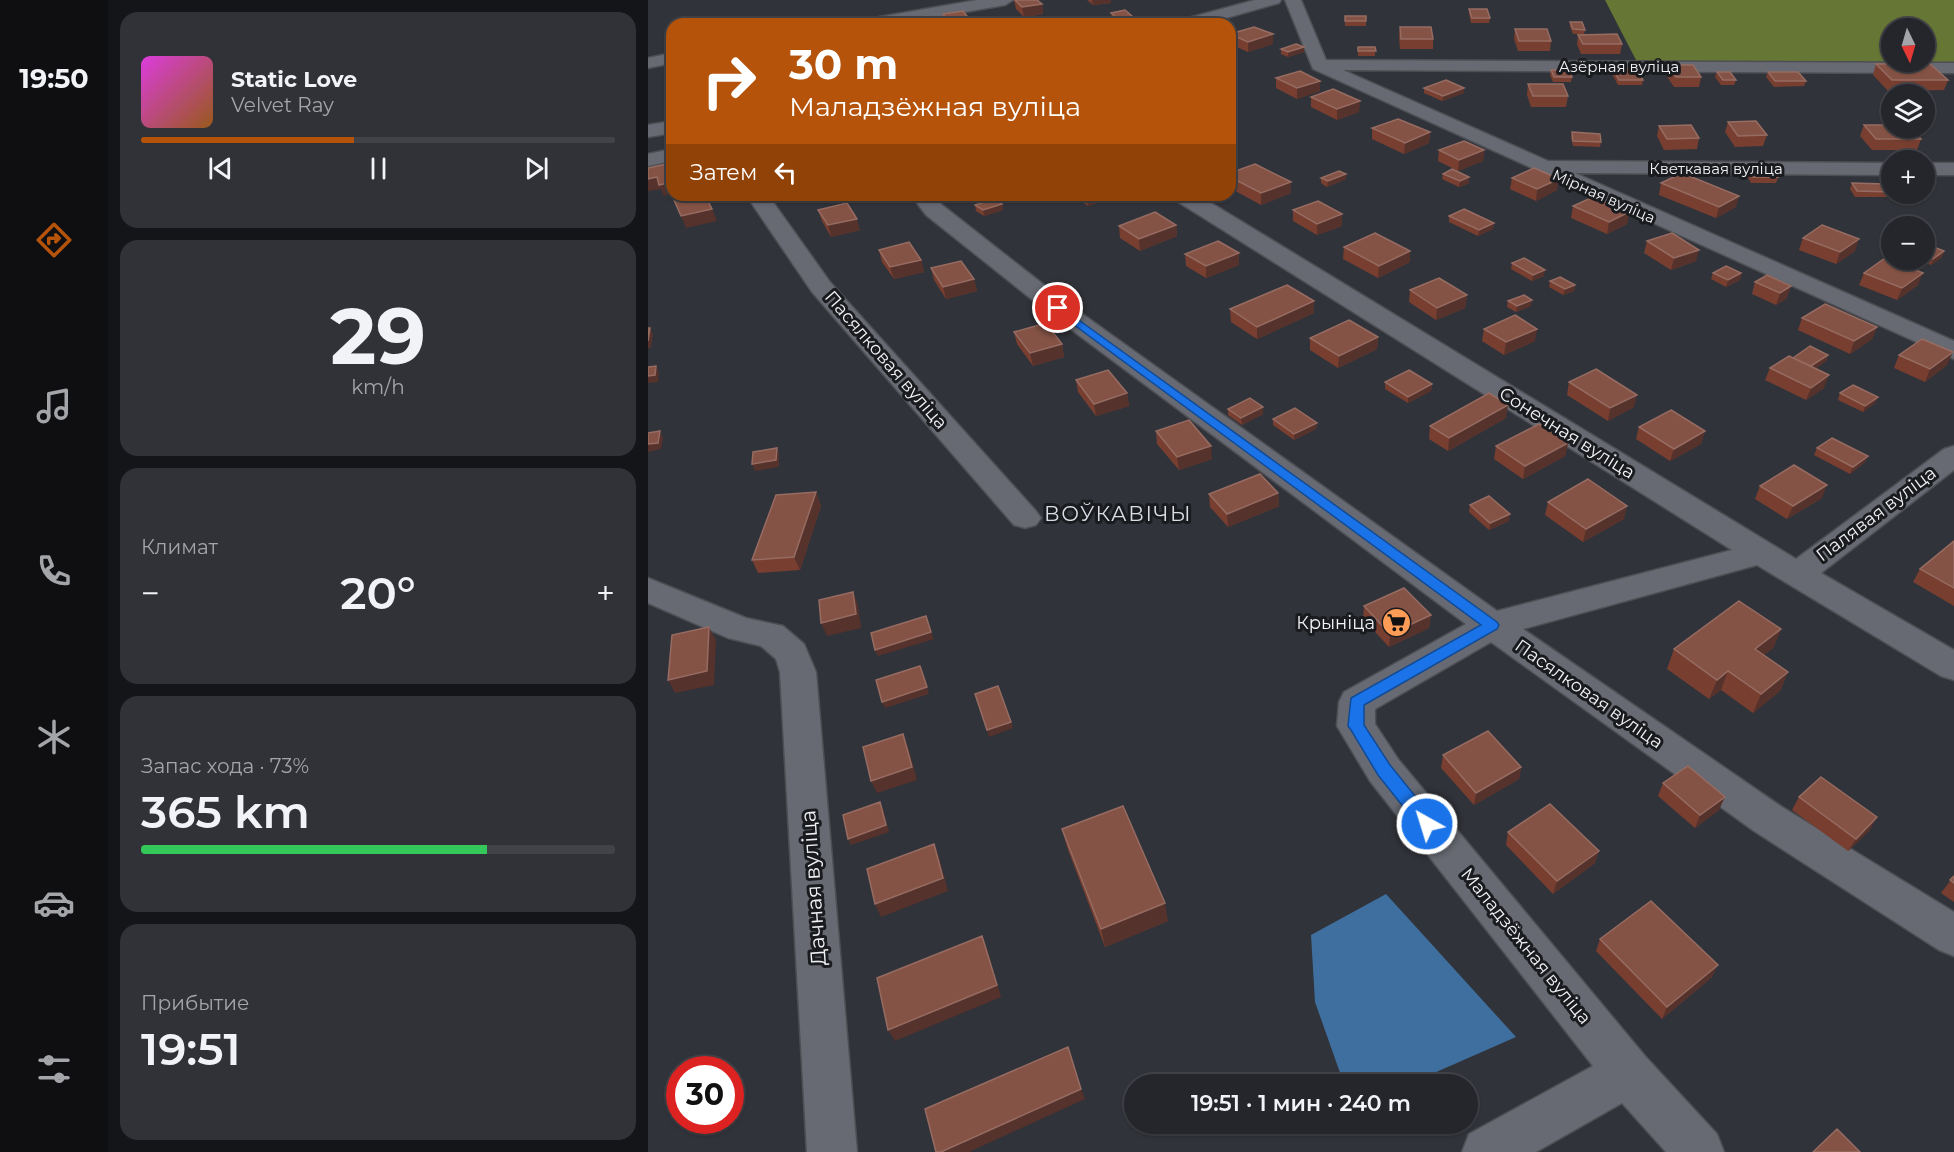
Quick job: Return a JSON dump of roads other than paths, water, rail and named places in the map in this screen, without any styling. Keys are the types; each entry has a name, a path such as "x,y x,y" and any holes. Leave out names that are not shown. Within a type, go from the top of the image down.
{"street":[{"path":"902,18 1005,0"},
{"path":"1208,18 1273,0"},
{"path":"1293,0 1319,64"},
{"path":"648,63 666,59"},
{"name":"Азёрная вуліца","path":"1319,64 1954,68"},
{"name":"Мірная вуліца","path":"1319,64 1540,167 1954,351"},
{"path":"648,131 666,128"},
{"path":"648,160 666,156"},
{"name":"Кветкавая вуліца","path":"1540,167 1881,169"},
{"path":"1935,169 1954,169"},
{"name":"Пасялковая вуліца","path":"761,201 821,286 1025,518"},
{"name":"Пасялковая вуліца","path":"927,201 934,210 1058,308 1492,625 1768,819 1954,936"},
{"name":"Сонечная вуліца","path":"1193,201 1761,553 1954,667"},
{"name":"Палявая вуліца","path":"1798,574 1954,455"},
{"name":"Маладзёжная вуліца","path":"1699,1152 1628,1073 1384,770 1356,726 1357,702 1492,625 1761,553"},
{"name":"Дачная вуліца","path":"648,591 740,629 771,635 792,653 798,672 832,1152"},
{"path":"1487,1152 1628,1073"}],"water":[{"path":"1386,894 1516,1037 1432,1074 1340,1074 1315,1002 1311,935"}],"place":[{"name":"Крыніца","path":"1396,623"}],"district":[{"name":"ВОЎКАВІЧЫ","path":"1118,513"}]}
